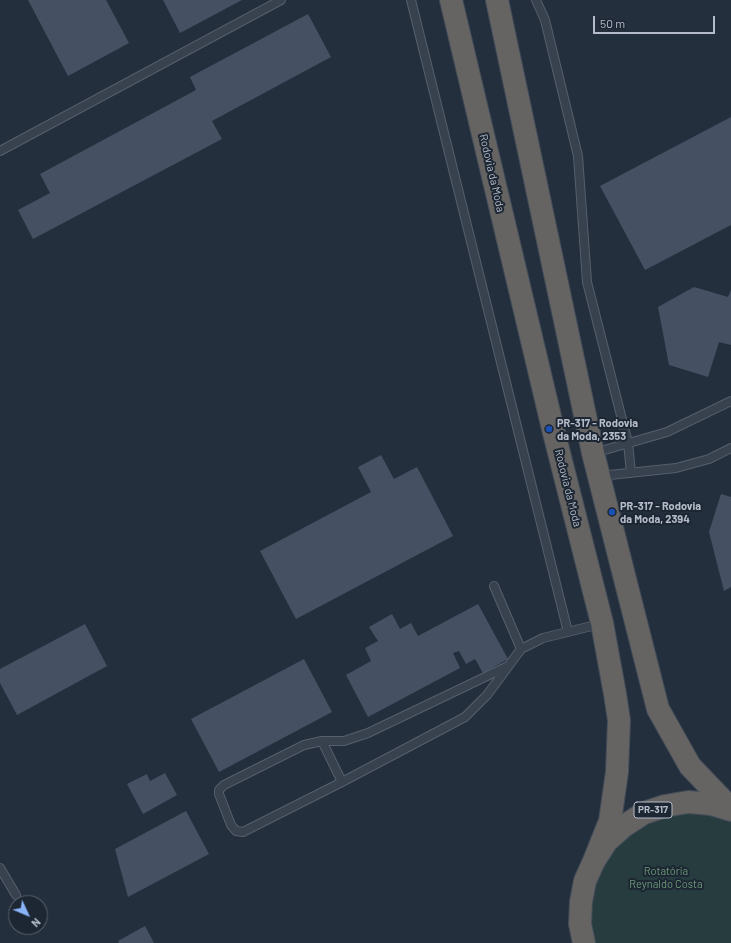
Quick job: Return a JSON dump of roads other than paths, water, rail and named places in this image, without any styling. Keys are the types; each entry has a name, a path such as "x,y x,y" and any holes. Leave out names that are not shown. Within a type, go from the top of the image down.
{"highway":[{"name":"Rodovia da Moda","path":"451,0 552,429 602,624 619,720 617,764 610,821 594,860"},
{"name":"PR-317","path":"497,0 593,453 658,709 690,766 731,810"},
{"name":"PR-317","path":"584,943 580,924 580,902 585,881 594,860 612,836 644,813 665,806 688,802 711,804 731,810"}],"lane":[{"path":"0,151 282,0"},
{"path":"411,0 568,632"},
{"path":"536,0 545,20 578,156 587,282 628,443 631,473"},
{"path":"593,453 667,432 731,401"},
{"path":"599,476 676,468 709,459 731,448"},
{"path":"494,586 521,649"},
{"path":"506,667 368,733 344,741 322,741 304,745 224,785 219,790 219,794 231,825 236,831 244,832 465,717 487,695 506,667 521,649 543,638 602,624"},
{"path":"322,741 342,782"},
{"path":"0,868 16,895"}],"place":[{"name":"PR-317 - Rodovia da Moda, 2353","path":"549,429"},
{"name":"PR-317 - Rodovia da Moda, 2394","path":"612,512"}],"park label":[{"name":"Rotatória Reynaldo Costa","path":"666,877"}]}
